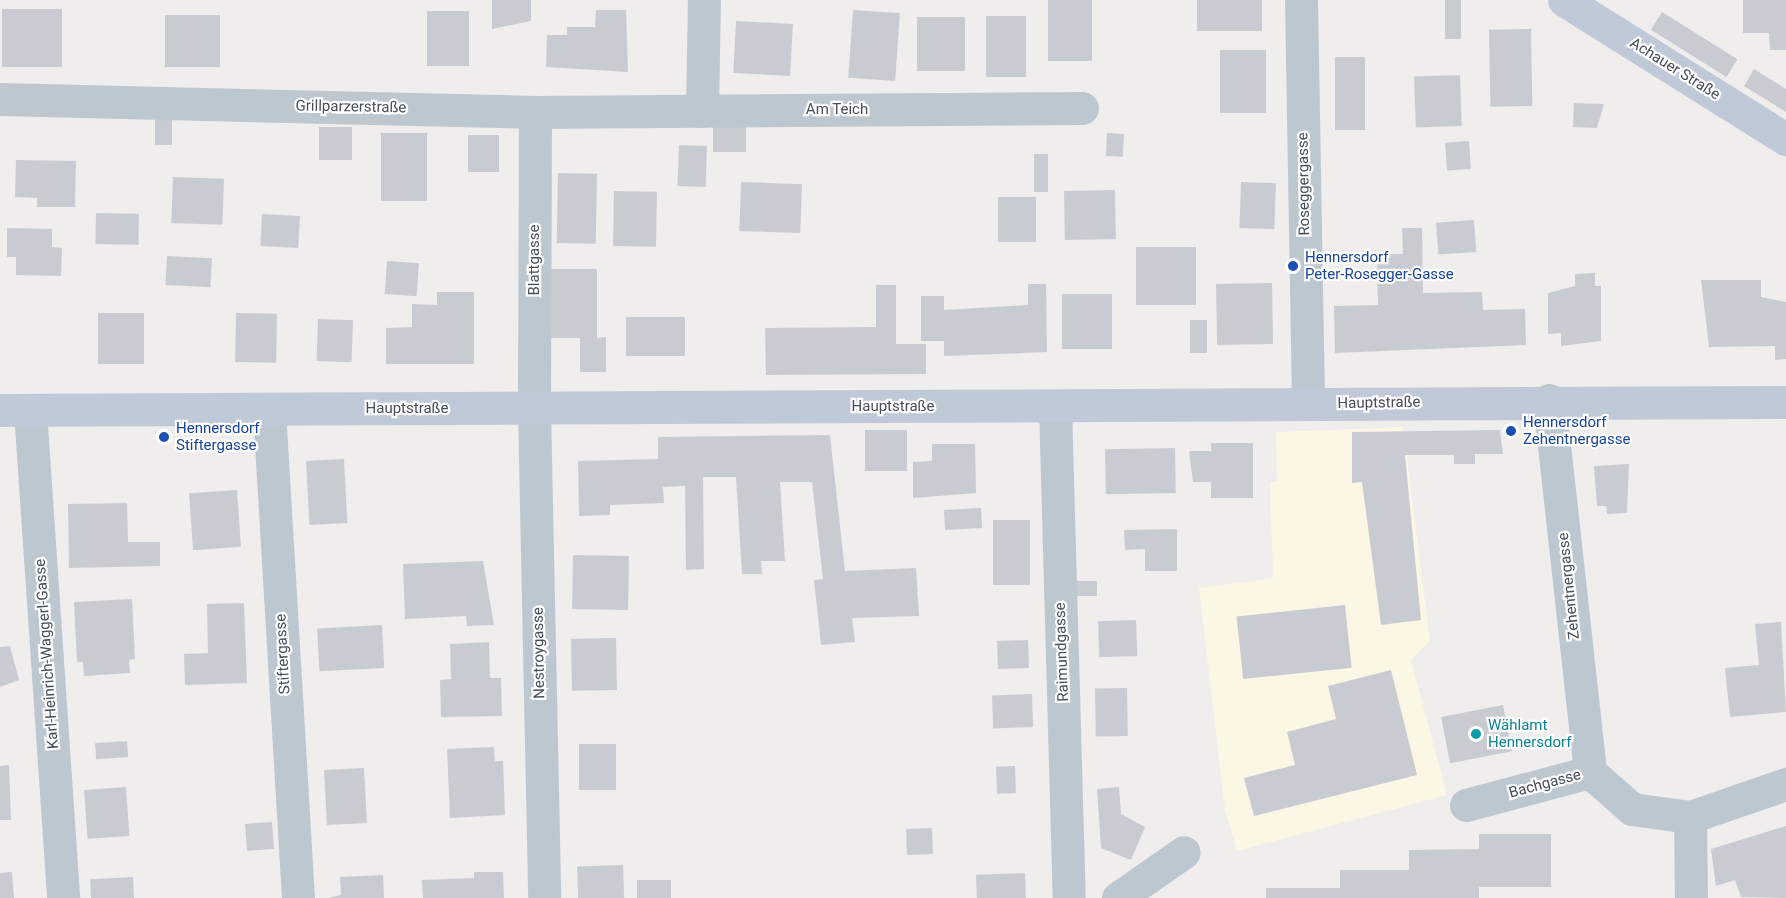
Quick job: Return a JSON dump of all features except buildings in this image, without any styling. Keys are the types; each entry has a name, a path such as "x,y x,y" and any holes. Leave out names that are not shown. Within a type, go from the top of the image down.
{"street":[{"path":"702,111 705,0"},
{"name":"Roseggergasse","path":"1301,0 1308,404"},
{"name":"Achauer Straße","path":"1564,0 1786,139"},
{"name":"Grillparzerstraße","path":"0,99 535,112 702,111"},
{"name":"Am Teich","path":"702,111 1082,108"},
{"name":"Blattgasse","path":"534,409 535,112"},
{"name":"Hauptstraße","path":"15,410 1055,406 1549,400 1786,402"},
{"name":"Zehentnergasse","path":"1549,400 1590,772"},
{"name":"Raimundgasse","path":"1055,406 1069,898"},
{"name":"Nestroygasse","path":"534,409 544,898"},
{"name":"Karl-Heinrich-Waggerl-Gasse","path":"15,410 63,898"},
{"name":"Stiftergasse","path":"269,410 298,898"},
{"name":"Bachgasse","path":"1466,805 1590,772 1632,809 1690,817 1786,784"},
{"path":"1690,817 1691,898"},
{"path":"1118,898 1184,852"}],"shaded area":[{"path":"1403,427 1430,641 1411,660 1447,795 1237,851 1225,810 1199,588 1273,578 1270,482 1277,481 1276,432"}],"place":[{"name":"Hennersdorf Peter-Rosegger-Gasse","path":"1293,266"},
{"name":"Hennersdorf Zehentnergasse","path":"1511,431"},
{"name":"Hennersdorf Stiftergasse","path":"164,437"},
{"name":"Wählamt Hennersdorf","path":"1476,734"}]}
